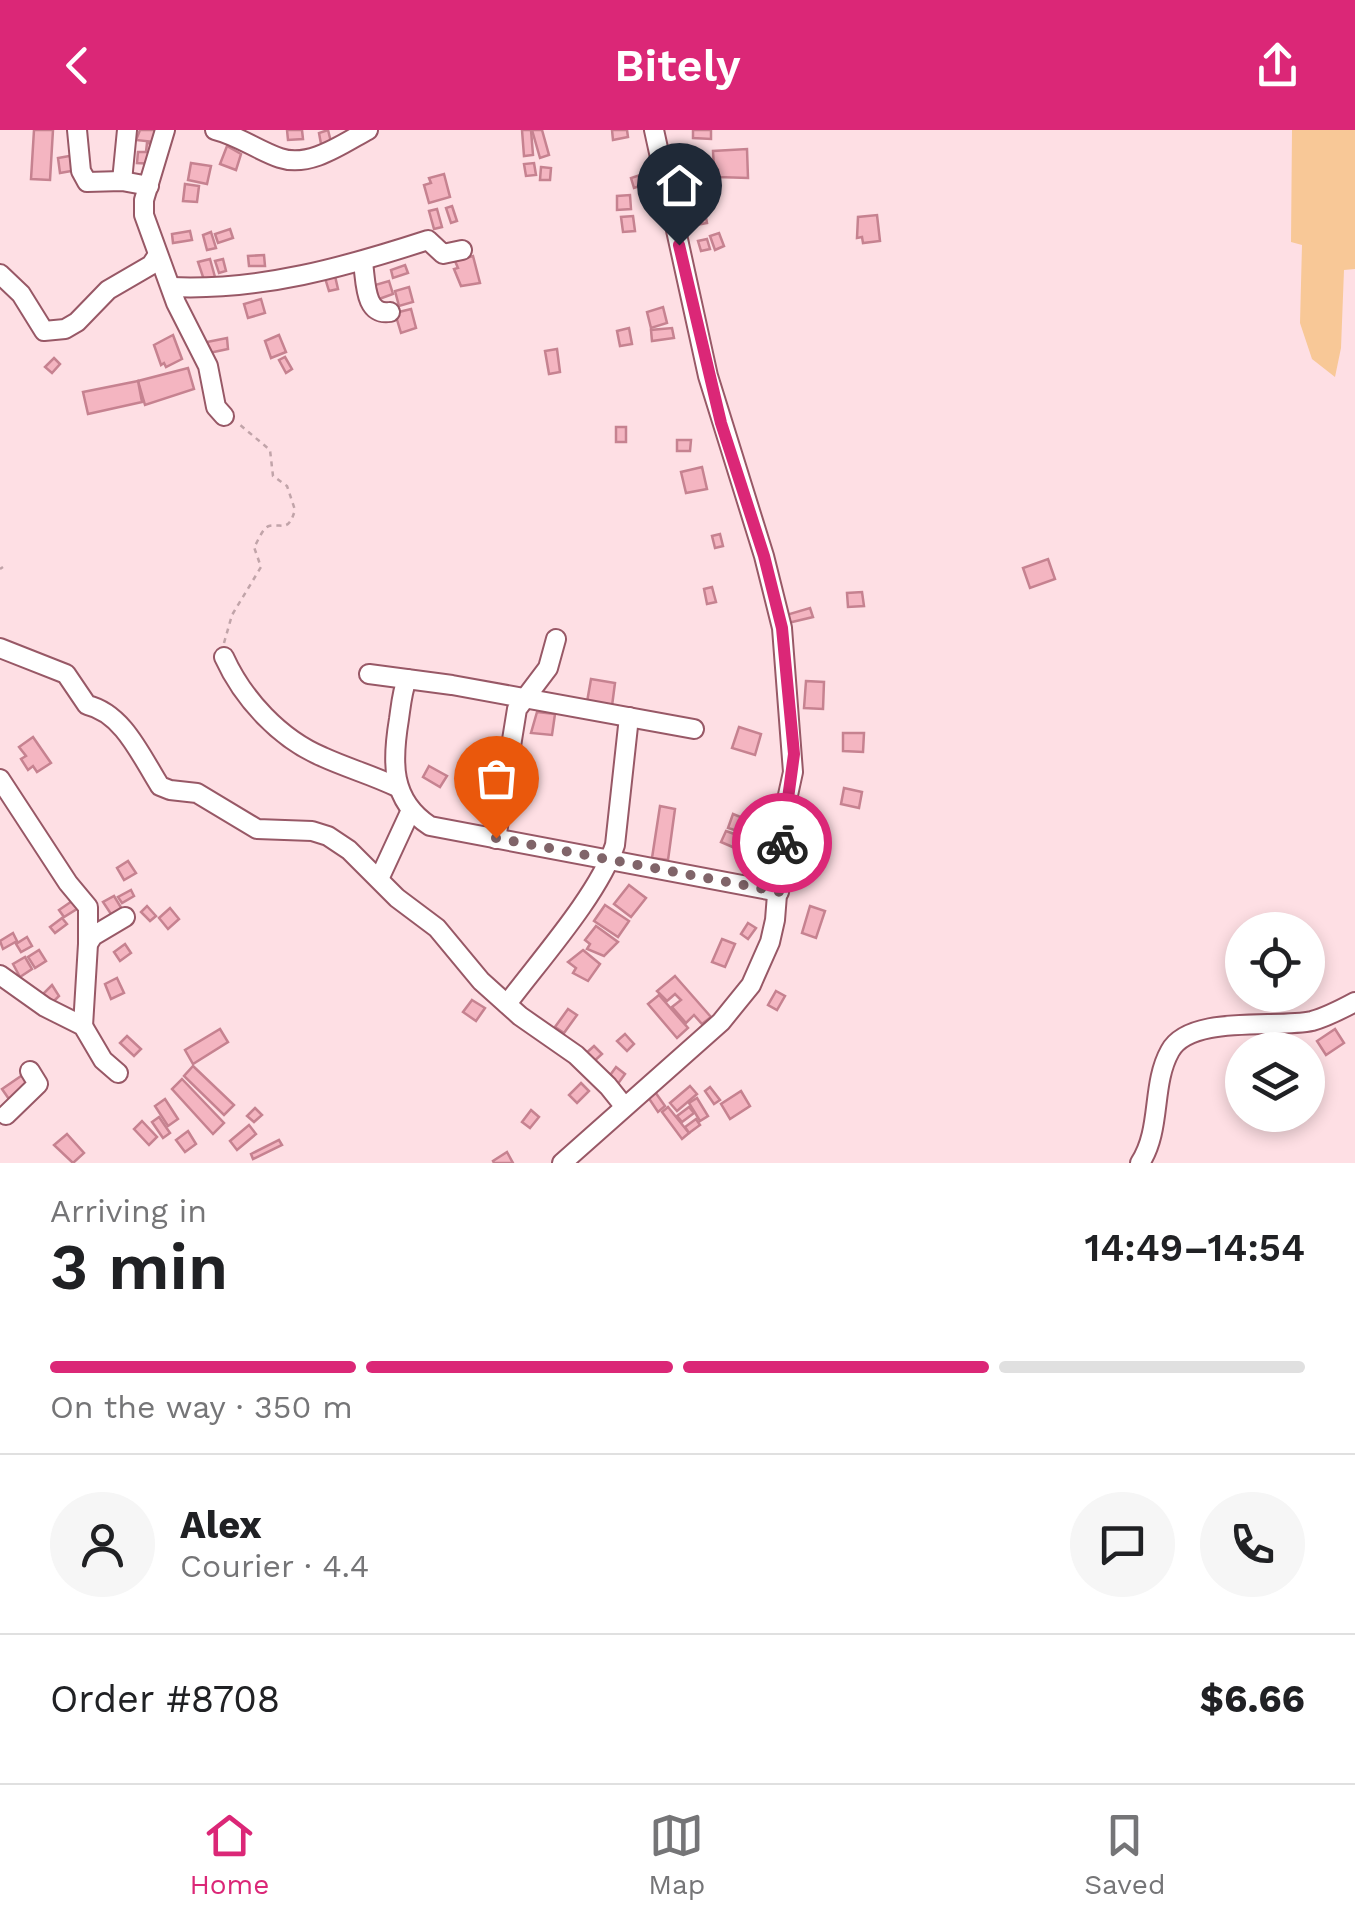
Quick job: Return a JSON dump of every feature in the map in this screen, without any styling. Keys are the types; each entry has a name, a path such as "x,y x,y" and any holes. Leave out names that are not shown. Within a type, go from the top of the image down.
{"street":[{"path":"76,130 81,171 88,182 122,181 149,186"},
{"path":"122,181 127,130"},
{"path":"165,130 144,200 144,215 157,256 208,366 216,407 224,416"},
{"path":"215,130 281,158 302,160 323,154 368,130"},
{"path":"562,1163 740,1001 770,942 780,892 783,818 794,754 782,628 764,556 708,376 654,130"},
{"path":"171,288 266,282 363,262 428,240 443,254 462,250"},
{"path":"0,274 21,294 44,331 53,331 76,322 108,290 157,256"},
{"path":"363,262 368,298 374,310 390,312"},
{"path":"496,838 517,709 548,668 556,639"},
{"path":"0,648 66,674 86,705 100,708 117,720 160,786 197,794 257,829 328,836 437,928 482,981 576,1055 624,1106"},
{"path":"224,657 232,674 277,728 324,758 397,786"},
{"path":"369,674 694,728"},
{"path":"407,679 392,760 397,786 412,810 430,826 780,892"},
{"path":"507,1004 610,860 629,717"},
{"path":"0,779 88,907 83,1026"},
{"path":"380,877 412,810"},
{"path":"88,944 93,936 125,917"},
{"path":"1,972 45,1007 83,1026 103,1060 118,1073"},
{"path":"1140,1163 1152,1139 1162,1068 1172,1046 1190,1034 1212,1028 1316,1020 1355,1002"},
{"path":"8,1117 38,1084 30,1071"}],"path":[{"path":"224,416 250,430 270,450 273,476 290,492 295,510 285,526 269,526 254,548 261,567 226,630 224,657"}],"shaded area":[{"path":"1292,130 1355,130 1355,269 1344,270 1341,348 1335,377 1312,359 1300,323 1302,245 1291,242"}],"building":[{"path":"34,130 53,130 50,180 31,179"},
{"path":"140,130 156,130 154,142 136,140"},
{"path":"287,130 302,130 303,139 288,140"},
{"path":"328,130 331,142 321,144 319,133"},
{"path":"522,130 531,130 533,155 524,156"},
{"path":"532,130 542,130 549,155 540,158"},
{"path":"612,130 627,130 628,137 613,140"},
{"path":"693,130 711,130 711,139 693,138"},
{"path":"147,143 156,144 154,164 137,163 138,152 146,152"},
{"path":"227,146 241,154 236,170 220,164"},
{"path":"747,149 748,178 718,177 713,151"},
{"path":"75,155 77,170 60,173 58,158"},
{"path":"191,163 211,166 207,184 188,180"},
{"path":"534,163 536,175 526,176 524,164"},
{"path":"541,167 551,168 550,180 540,180"},
{"path":"444,174 450,197 429,203 424,185 431,183 429,178"},
{"path":"640,175 643,185 634,188 631,178"},
{"path":"681,175 683,187 672,189 669,178"},
{"path":"185,184 199,186 197,202 183,201"},
{"path":"630,195 631,209 617,210 617,196"},
{"path":"452,206 457,221 451,223 446,208"},
{"path":"437,209 442,227 434,229 429,211"},
{"path":"705,212 707,223 696,225 694,214"},
{"path":"877,215 880,241 863,243 862,237 857,238 858,217"},
{"path":"633,216 635,231 623,232 621,217"},
{"path":"230,229 233,238 218,243 215,234"},
{"path":"190,231 192,240 173,243 172,234"},
{"path":"211,232 216,248 207,250 203,235"},
{"path":"719,233 724,246 715,250 710,236"},
{"path":"707,239 710,249 701,251 698,241"},
{"path":"264,255 265,266 249,266 248,256"},
{"path":"473,256 480,283 461,286 455,261"},
{"path":"210,259 215,277 204,280 198,262"},
{"path":"223,259 226,271 219,273 215,261"},
{"path":"405,265 408,273 393,278 391,270"},
{"path":"335,276 338,289 329,291 325,278"},
{"path":"389,281 393,294 379,299 375,285"},
{"path":"409,287 413,302 399,306 395,291"},
{"path":"261,299 265,313 248,318 244,304"},
{"path":"663,307 667,323 651,328 647,312"},
{"path":"411,309 416,328 401,333 395,313"},
{"path":"629,328 632,344 620,346 617,331"},
{"path":"672,328 674,338 652,341 651,330"},
{"path":"173,335 182,359 166,367 161,365 154,345"},
{"path":"279,335 286,352 271,358 265,341"},
{"path":"227,338 228,349 209,353 207,342"},
{"path":"557,349 560,372 549,374 545,351"},
{"path":"285,357 292,369 286,373 279,360"},
{"path":"54,358 60,364 52,373 45,367"},
{"path":"188,368 194,389 145,405 138,381"},
{"path":"138,381 142,402 88,414 83,392"},
{"path":"616,427 626,427 626,442 616,442"},
{"path":"677,440 691,440 690,451 677,451"},
{"path":"702,467 707,489 686,493 681,472"},
{"path":"720,534 723,546 715,548 712,536"},
{"path":"1048,559 1055,579 1030,588 1023,568"},
{"path":"712,587 716,602 707,604 704,589"},
{"path":"862,592 864,606 848,607 847,593"},
{"path":"810,608 813,617 788,623 786,615"},
{"path":"591,679 615,683 612,706 587,702"},
{"path":"806,681 824,682 823,709 804,708"},
{"path":"537,712 555,714 552,735 531,733"},
{"path":"739,727 761,734 755,755 732,748"},
{"path":"843,733 864,733 863,752 843,751"},
{"path":"33,737 51,763 37,772 33,766 28,770 21,759 26,756 19,747"},
{"path":"429,766 447,776 440,787 423,777"},
{"path":"844,788 862,792 859,808 841,804"},
{"path":"660,806 675,809 668,860 652,858"},
{"path":"733,814 748,820 744,833 728,828"},
{"path":"726,831 740,836 735,848 721,842"},
{"path":"128,861 136,873 124,880 117,868"},
{"path":"629,885 646,898 631,917 614,904"},
{"path":"131,890 134,896 122,903 118,897"},
{"path":"114,896 125,914 115,920 103,902"},
{"path":"75,899 80,907 64,917 59,910"},
{"path":"605,905 629,921 618,937 594,921"},
{"path":"147,906 156,916 150,921 141,912"},
{"path":"810,906 825,911 816,938 802,933"},
{"path":"170,908 179,919 168,929 159,918"},
{"path":"62,918 67,924 55,933 50,927"},
{"path":"748,923 756,928 748,939 741,934"},
{"path":"596,926 618,942 604,956 587,949 590,944 585,940"},
{"path":"13,933 17,941 3,949 0,941"},
{"path":"27,937 32,946 21,952 16,944"},
{"path":"722,939 735,944 725,967 712,962"},
{"path":"125,944 131,953 120,961 114,952"},
{"path":"39,950 46,961 35,968 28,957"},
{"path":"583,950 600,964 588,981 573,973 576,968 568,962"},
{"path":"25,957 32,969 20,977 13,964"},
{"path":"675,976 711,1017 702,1024 694,1015 686,1023 672,1007 681,1000 675,994 667,1001 657,991"},
{"path":"117,978 124,993 111,999 105,984"},
{"path":"52,985 59,996 50,1005 41,996"},
{"path":"776,991 785,996 777,1010 768,1005"},
{"path":"659,995 688,1028 677,1038 648,1004"},
{"path":"472,1000 485,1008 476,1021 463,1012"},
{"path":"568,1009 577,1015 564,1033 555,1027"},
{"path":"220,1029 228,1042 193,1064 185,1050"},
{"path":"1335,1029 1344,1043 1326,1055 1325,1036"},
{"path":"625,1034 634,1044 627,1051 617,1041"},
{"path":"127,1036 141,1049 134,1056 120,1043"},
{"path":"594,1046 602,1054 590,1065 583,1056"},
{"path":"193,1066 234,1105 224,1115 184,1076"},
{"path":"616,1067 625,1074 617,1085 608,1078"},
{"path":"24,1074 33,1087 11,1102 2,1089"},
{"path":"182,1079 224,1123 213,1134 172,1089"},
{"path":"581,1083 589,1091 577,1103 569,1095"},
{"path":"690,1086 697,1094 677,1111 670,1103"},
{"path":"710,1087 720,1100 714,1104 705,1091"},
{"path":"653,1089 665,1106 658,1112 646,1094"},
{"path":"741,1091 750,1106 730,1119 721,1104"},
{"path":"697,1098 708,1116 700,1121 689,1103"},
{"path":"165,1099 178,1119 168,1126 155,1106"},
{"path":"668,1107 689,1133 682,1139 662,1112"},
{"path":"689,1107 694,1113 682,1122 677,1116"},
{"path":"255,1108 262,1115 254,1122 247,1116"},
{"path":"531,1110 539,1117 530,1128 522,1122"},
{"path":"159,1117 170,1133 163,1138 152,1122"},
{"path":"696,1119 700,1125 689,1133 685,1127"},
{"path":"142,1121 157,1137 149,1145 134,1129"},
{"path":"249,1125 256,1134 237,1150 230,1141"},
{"path":"188,1131 196,1144 185,1152 176,1140"},
{"path":"67,1134 84,1153 73,1163 54,1145"},
{"path":"279,1140 282,1145 253,1159 251,1154"},
{"path":"507,1152 513,1163 494,1163 493,1161"}],"way so far":[{"path":"496,838 780,892 782,843"}],"route":[{"path":"679,245 708,376 764,556 782,628 794,754 782,843"}]}
